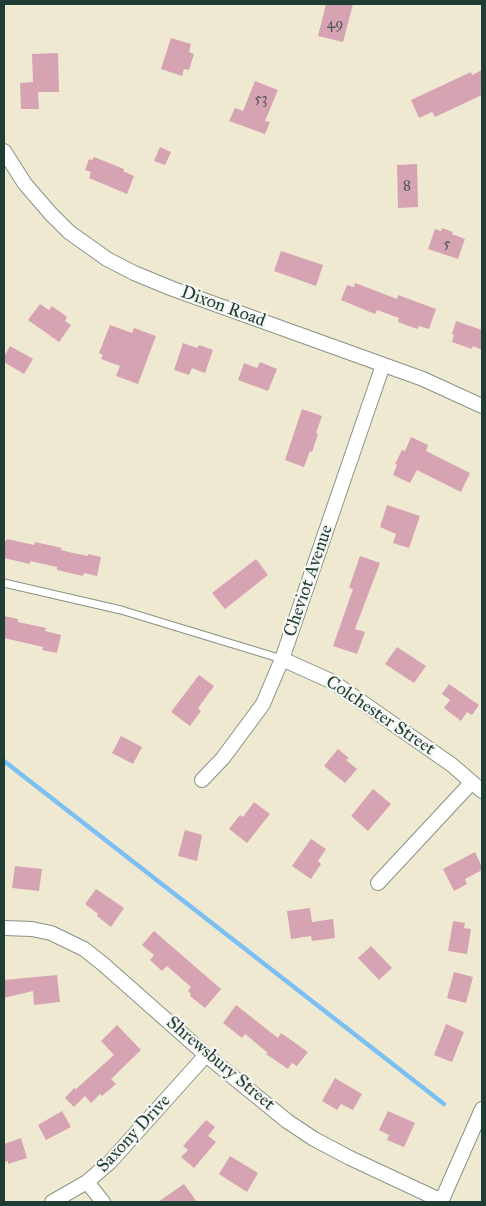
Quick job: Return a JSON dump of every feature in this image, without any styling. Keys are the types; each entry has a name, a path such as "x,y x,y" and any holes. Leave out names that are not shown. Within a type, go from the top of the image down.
{"street":[{"name":"Dixon Road","path":"4,151 25,184 69,232 107,259 134,273 173,289 439,386 482,406"},
{"name":"Cheviot Avenue","path":"202,780 223,758 263,704 282,659 384,366"},
{"name":"Colchester Street","path":"282,659 333,682 452,765 477,786"},
{"path":"378,883 477,786"},
{"name":"Shrewsbury Street","path":"4,928 32,929 51,934 84,949 206,1055 287,1121 314,1139 350,1158 441,1202"},
{"name":"Saxony Drive","path":"52,1202 87,1182 110,1162 206,1055"},
{"path":"441,1202 482,1110"},
{"path":"87,1182 103,1202"}],"lane":[{"path":"4,583 121,610 282,659"}],"building":[{"path":"326,4 353,4 343,42 318,36"},
{"path":"171,38 191,44 189,52 194,54 189,70 184,69 182,76 161,69"},
{"path":"58,53 59,92 38,92 39,109 21,109 20,83 33,82 32,54"},
{"path":"482,70 482,95 435,117 432,112 419,118 411,100 471,72 472,75"},
{"path":"255,81 278,90 265,121 270,122 265,134 229,121 235,108 243,111"},
{"path":"160,147 171,152 165,165 154,161"},
{"path":"94,157 124,169 123,171 134,176 127,194 89,178 91,172 85,170 89,159 92,160"},
{"path":"417,164 418,207 398,208 397,165"},
{"path":"442,228 465,239 458,259 428,249 435,229 441,231"},
{"path":"281,251 323,265 316,286 274,271"},
{"path":"355,283 397,299 398,295 436,309 429,329 419,326 417,329 398,322 399,318 377,310 375,314 341,300 347,285 354,287"},
{"path":"40,304 49,310 52,306 67,317 65,321 71,325 59,342 28,320"},
{"path":"456,321 482,330 482,350 473,346 472,349 452,342"},
{"path":"110,325 132,333 134,328 156,336 138,384 116,376 120,366 101,359 103,355 99,353"},
{"path":"183,343 197,348 199,345 213,350 205,373 192,368 189,375 174,370"},
{"path":"10,346 33,359 24,374 4,362 4,357"},
{"path":"260,362 277,369 268,391 238,380 244,363 257,368"},
{"path":"302,409 322,416 312,452 310,451 304,467 285,460"},
{"path":"411,437 428,445 426,451 470,473 461,492 417,470 410,483 393,475 397,465 395,464 402,450 405,451"},
{"path":"387,505 420,516 409,548 393,543 396,534 380,527"},
{"path":"7,539 34,545 35,542 62,548 61,550 73,553 101,557 97,576 84,573 83,576 57,570 57,567 30,561 30,564 4,558 4,540 6,541"},
{"path":"360,556 380,563 355,629 365,632 357,654 333,646 353,589 349,588"},
{"path":"256,559 268,575 225,609 212,593"},
{"path":"4,616 18,619 18,622 46,628 45,631 61,635 57,653 42,650 43,647 4,638"},
{"path":"397,647 426,666 414,683 385,664"},
{"path":"199,675 214,686 198,708 201,711 190,726 171,712"},
{"path":"449,684 479,705 472,715 467,712 461,721 444,708 450,700 442,694"},
{"path":"121,736 142,747 133,764 112,753"},
{"path":"338,749 349,758 346,760 357,769 345,783 324,766"},
{"path":"373,789 391,804 368,831 351,816"},
{"path":"254,802 270,814 247,843 229,829 240,815 243,817"},
{"path":"185,830 202,835 197,861 178,856"},
{"path":"311,839 326,849 318,861 321,864 311,879 292,866"},
{"path":"475,852 482,870 465,879 467,884 454,891 443,869"},
{"path":"15,866 42,869 39,891 12,888"},
{"path":"96,889 124,908 111,927 85,904"},
{"path":"310,908 312,922 333,919 335,938 312,941 311,936 291,939 287,911"},
{"path":"453,921 465,923 464,928 471,929 467,954 448,951"},
{"path":"154,931 221,989 205,1008 190,996 191,994 188,991 191,987 167,966 162,971 150,960 154,955 142,945"},
{"path":"371,946 392,968 379,980 358,958"},
{"path":"454,972 473,977 466,1003 447,998"},
{"path":"57,975 60,1002 34,1005 33,991 4,998 4,980"},
{"path":"236,1005 278,1038 281,1033 308,1052 297,1066 292,1063 288,1069 266,1054 268,1053 245,1034 242,1038 223,1023"},
{"path":"446,1024 464,1032 452,1062 434,1055"},
{"path":"117,1025 141,1050 111,1079 116,1084 102,1096 100,1094 91,1103 85,1096 74,1107 65,1098 74,1088 76,1089 114,1055 101,1041"},
{"path":"335,1078 362,1094 353,1110 341,1104 337,1110 322,1101"},
{"path":"62,1111 71,1127 46,1140 38,1125"},
{"path":"388,1111 415,1123 404,1147 387,1140 389,1135 379,1130"},
{"path":"206,1120 215,1127 208,1136 216,1142 194,1168 181,1157 188,1150 183,1146"},
{"path":"21,1138 27,1158 8,1164 8,1161 4,1162 4,1144"},
{"path":"230,1156 258,1173 247,1192 219,1174"},
{"path":"184,1184 197,1202 158,1202"}],"waterway":[{"path":"4,761 444,1104"}]}
